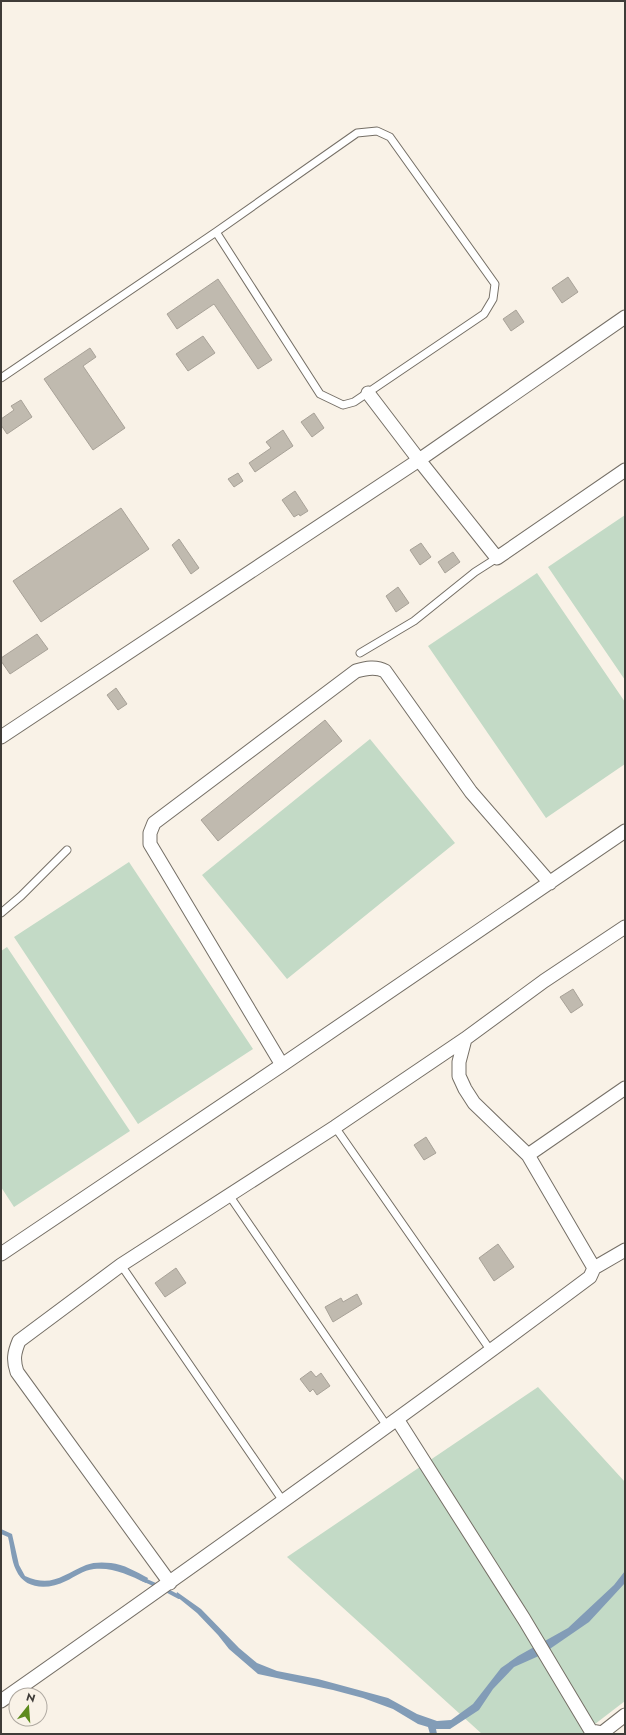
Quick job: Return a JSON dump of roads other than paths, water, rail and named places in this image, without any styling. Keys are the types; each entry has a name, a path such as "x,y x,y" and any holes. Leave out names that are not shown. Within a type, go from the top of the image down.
{"street":[{"path":"1,737 419,460 625,317"},
{"path":"368,393 497,558 625,470"},
{"path":"282,1065 150,844 150,832 154,823 356,671 379,668 384,672 471,792 550,883"},
{"path":"1,1254 282,1065 625,831"},
{"path":"164,1586 17,1372 14,1362 14,1351 19,1341 121,1265 335,1127 465,1039 544,980 625,927"},
{"path":"465,1039 459,1062 459,1076 465,1089 474,1103 528,1155 594,1268"},
{"path":"528,1155 625,1088"},
{"path":"1,1701 491,1352 590,1277 594,1268 625,1250"},
{"path":"392,1422 524,1619 591,1731 602,1732 625,1715"}],"lane":[{"path":"1,378 216,232 357,133 378,131 390,137 495,284 493,299 484,314 368,393 354,402 343,405 320,394 216,232"},
{"path":"360,653 414,621 475,572 497,558"},
{"path":"1,913 21,896 67,850"},
{"path":"335,1127 491,1352"},
{"path":"229,1195 392,1422"},
{"path":"121,1265 283,1501"}],"water":[{"path":"1,1529 12,1534 19,1565 25,1576 34,1579 43,1581 57,1579 86,1565 101,1562 120,1565 148,1578 146,1583 114,1570 94,1569 52,1586 45,1587 31,1585 20,1577 16,1570 8,1537 1,1534"},
{"path":"625,1571 625,1583 589,1622 541,1655 514,1667 493,1689 479,1710 450,1729 436,1729 437,1734 430,1734 428,1727 418,1724 393,1709 363,1698 258,1674 229,1649 197,1613 176,1596 177,1592 201,1609 239,1648 257,1663 277,1671 318,1679 388,1698 417,1714 437,1721 451,1720 473,1704 501,1668 518,1656 568,1628 614,1585"}],"waterway":[{"path":"142,1579 158,1586"},
{"path":"164,1589 179,1597"}]}
